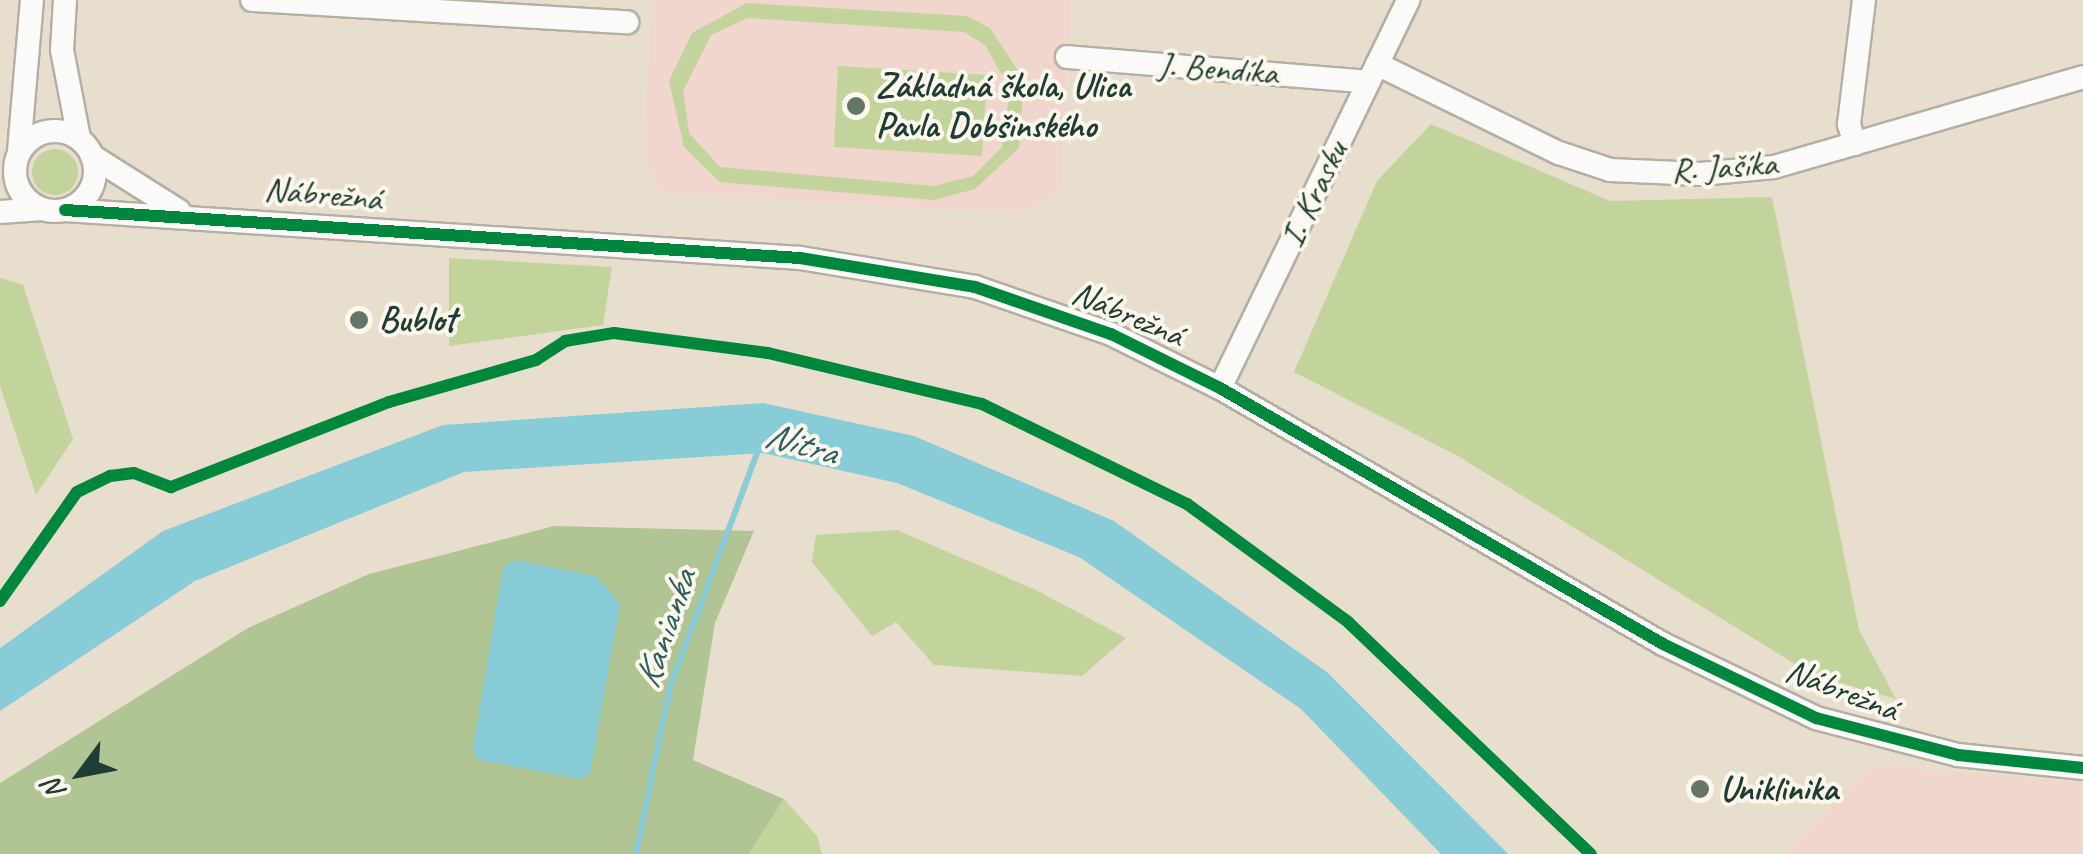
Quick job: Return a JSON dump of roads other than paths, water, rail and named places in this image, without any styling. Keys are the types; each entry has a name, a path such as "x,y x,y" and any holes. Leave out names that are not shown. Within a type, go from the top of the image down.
{"street":[{"path":"32,0 11,163 24,196 53,210 91,190 62,50 65,0"},
{"path":"252,0 627,22"},
{"name":"I. Krasku","path":"1220,388 1408,0"},
{"path":"1855,144 1849,124 1864,0"},
{"name":"J. Bendíka","path":"1068,58 1373,73"},
{"name":"R. Jašíka","path":"1373,73 1610,170 1756,169 2083,77"},
{"path":"11,163 46,132 85,147"},
{"name":"Nábrežná","path":"85,147 182,213"},
{"name":"Nábrežná","path":"0,212 53,210 86,218 182,213 800,258 974,287 1110,334 1220,388 1664,644 1816,718 1958,755 2083,768"}],"water":[{"name":"Nitra","path":"763,403 914,436 1114,521 1328,673 1508,854 1441,854 1301,709 1079,557 897,483 763,453 464,472 195,581 0,711 0,648 163,531 443,425"},
{"path":"514,560 596,576 620,603 590,774 580,779 478,760 473,750 503,568"}],"waterway":[{"name":"Kanianka","path":"636,854 670,687 758,450"}],"place":[{"name":"Základná škola, Ulica Pavla Dobšinského","path":"856,106"},
{"name":"Bublot","path":"359,320"},
{"name":"Uniklinika","path":"1700,789"}]}
